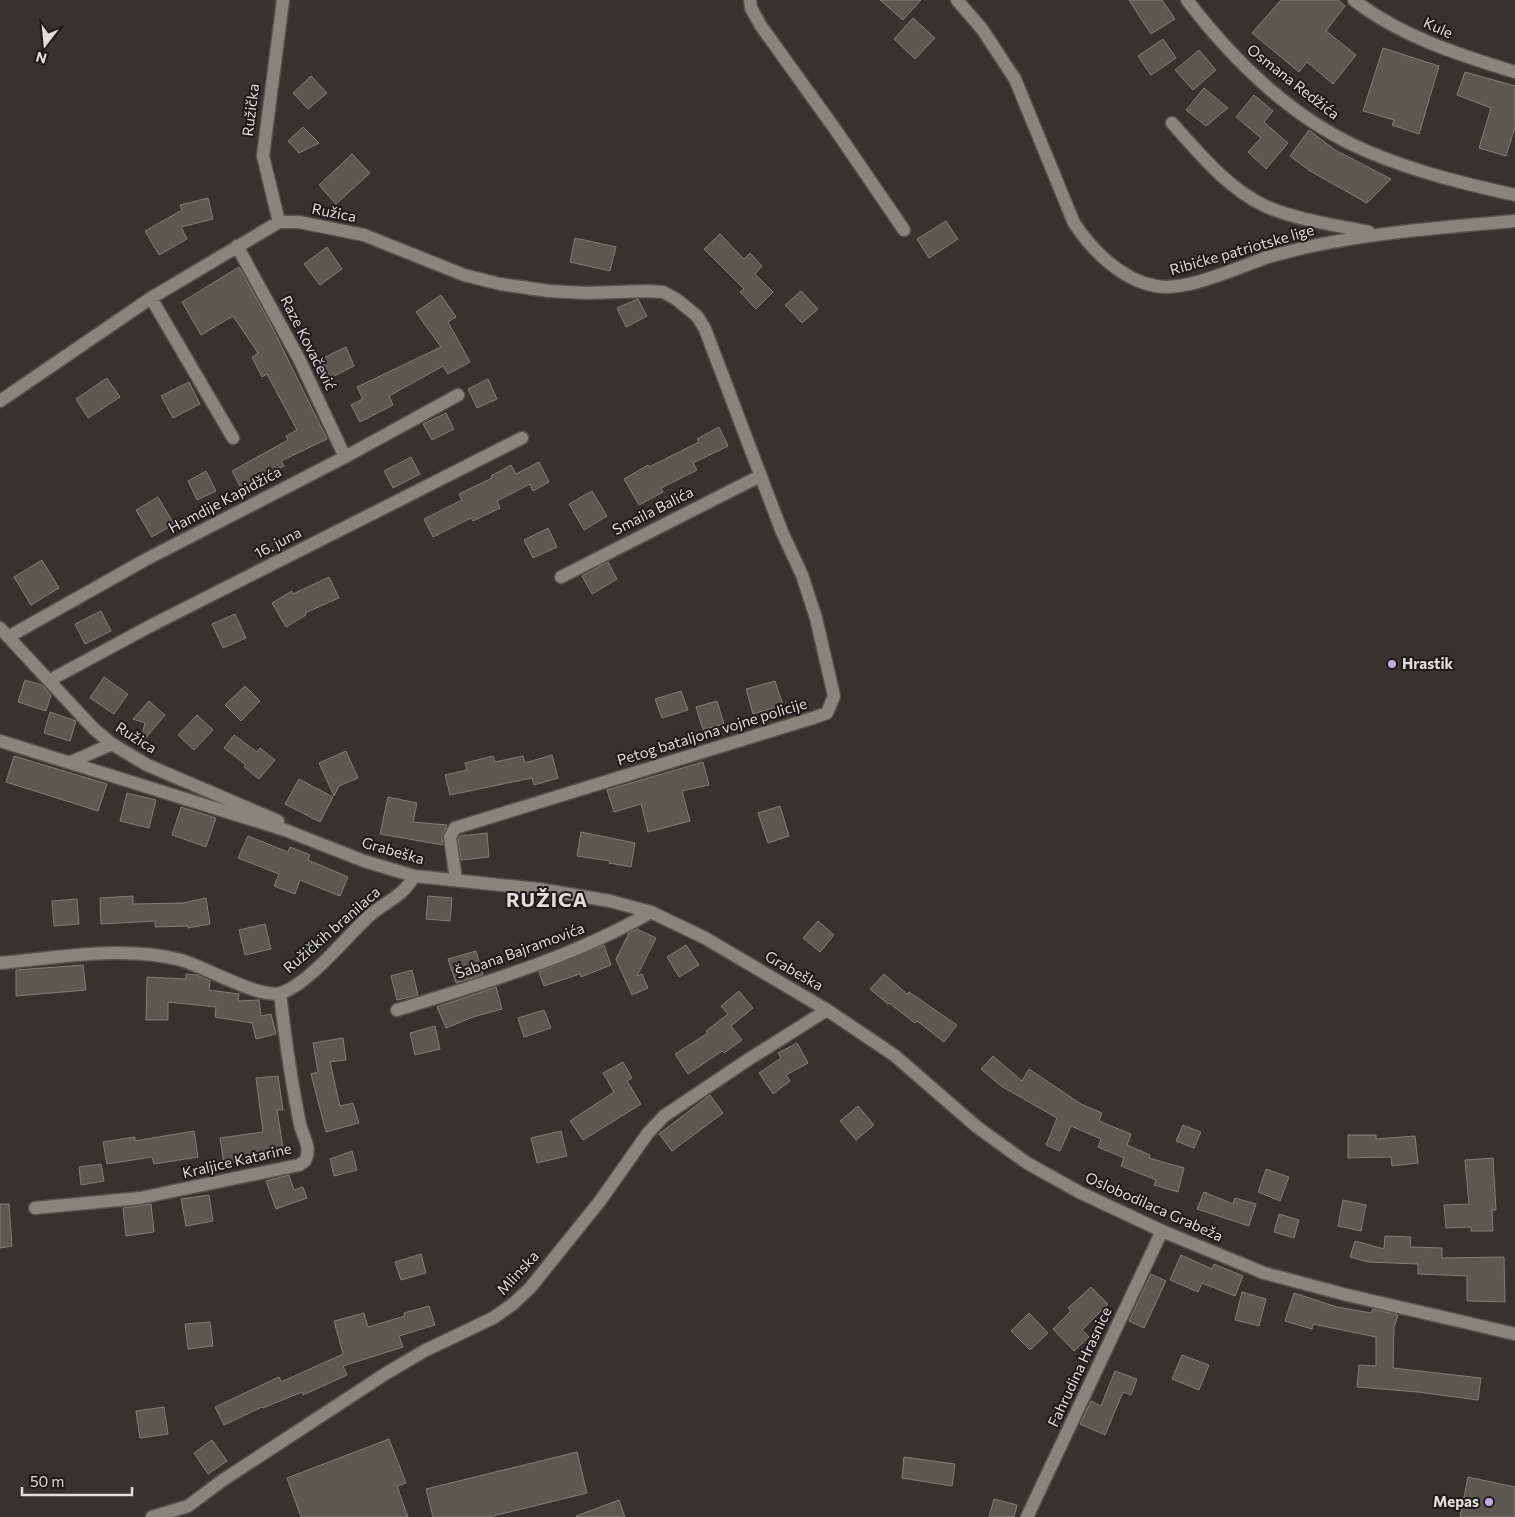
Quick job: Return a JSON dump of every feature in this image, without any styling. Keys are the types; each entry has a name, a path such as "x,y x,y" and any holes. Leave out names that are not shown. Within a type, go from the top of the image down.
{"street":[{"name":"Ružička","path":"279,222 263,156 282,0"},
{"path":"750,0 761,26 836,129 904,230"},
{"name":"Ribićke patriotske lige","path":"957,0 982,29 1015,79 1074,223 1085,240 1103,258 1132,278 1155,286 1184,284 1230,272 1269,257 1374,234 1515,221"},
{"name":"Osmana Redžića","path":"1186,0 1210,31 1244,66 1329,132 1368,152 1407,166 1460,182 1515,194"},
{"name":"Kule","path":"1354,0 1383,20 1417,36 1465,57 1515,72"},
{"path":"1172,123 1201,156 1250,198 1296,216 1374,234"},
{"path":"0,401 151,298 279,222"},
{"name":"Ružica","path":"279,222 313,224 364,235 450,270 500,284 549,291 586,293 663,292 676,299 697,316"},
{"name":"Raze Kovačević","path":"237,246 299,359 345,457"},
{"path":"151,298 233,438"},
{"name":"Petog bataljona vojne policije","path":"456,880 450,836 455,828 827,713 834,696 816,618 802,576 760,476 705,329 697,316"},
{"name":"Hamdije Kapidžića","path":"4,632 345,457 458,395"},
{"name":"16. juna","path":"50,680 154,624 522,438"},
{"name":"Smaila Balića","path":"561,577 760,476"},
{"name":"Ružica","path":"4,632 94,729 112,744 146,765 274,818 282,824 285,830"},
{"name":"Grabeška","path":"0,741 285,830 364,861 414,876 539,889 610,900 651,912 705,938 828,1010"},
{"path":"71,762 112,744"},
{"name":"Ružičkih branilaca","path":"0,963 135,952 180,960 206,968 264,992 280,993 292,987 319,965 371,914 409,887 414,876"},
{"name":"Šabana Bajramovića","path":"397,1010 547,962 610,935 651,912"},
{"name":"Kraljice Katarine","path":"35,1208 140,1198 298,1165 305,1161 308,1149 300,1126 280,993"},
{"name":"Oslobodilaca Grabeža","path":"828,1010 894,1054 977,1127 1027,1163 1080,1192 1162,1232 1264,1273 1346,1295 1515,1334"},
{"name":"Mlinska","path":"152,1517 188,1506 223,1480 385,1374 424,1351 493,1318 513,1304 536,1281 600,1201 636,1149 664,1116 749,1058 828,1010"},
{"name":"Fahrudina Hrasnice","path":"1027,1517 1162,1232"}],"building":[{"path":"880,0 921,0 903,20"},
{"path":"1129,0 1162,0 1175,19 1151,34"},
{"path":"1281,0 1338,0 1345,6 1326,31 1356,55 1333,84 1307,62 1299,72 1252,33"},
{"path":"913,18 935,38 915,59 894,39"},
{"path":"1163,39 1176,58 1151,75 1138,56"},
{"path":"1383,48 1439,66 1419,134 1392,125 1394,120 1363,111"},
{"path":"1199,50 1216,70 1193,90 1175,70"},
{"path":"1465,72 1515,86 1515,127 1506,156 1479,148 1491,108 1457,95"},
{"path":"311,76 327,93 308,109 293,93"},
{"path":"1204,88 1228,108 1206,126 1186,110"},
{"path":"1254,95 1273,111 1264,122 1288,143 1266,169 1248,152 1261,138 1236,117"},
{"path":"303,127 319,143 299,153 288,141"},
{"path":"1309,130 1335,150 1391,179 1367,203 1310,171 1290,156"},
{"path":"352,154 370,173 336,204 319,185"},
{"path":"208,198 213,219 181,227 187,239 159,255 145,231 182,210 180,205"},
{"path":"946,221 958,239 929,258 917,239"},
{"path":"720,234 744,259 750,253 762,266 755,274 773,292 756,309 740,292 744,289 704,249"},
{"path":"575,238 616,247 610,271 570,262"},
{"path":"327,247 342,269 320,285 304,264"},
{"path":"239,267 270,323 327,439 281,461 284,466 241,488 232,471 288,440 286,436 297,430 267,374 262,377 252,357 258,353 233,316 201,335 182,302"},
{"path":"801,291 818,309 802,323 785,305"},
{"path":"441,295 456,317 448,322 470,362 448,374 443,366 389,396 393,405 360,422 351,405 363,399 357,387 441,347 416,312"},
{"path":"638,299 647,316 626,327 617,308"},
{"path":"346,347 354,366 330,378 321,359"},
{"path":"107,378 120,397 88,418 76,399"},
{"path":"488,379 497,399 477,408 468,389"},
{"path":"189,382 200,404 173,418 161,396"},
{"path":"446,413 454,429 432,440 423,424"},
{"path":"719,427 728,446 693,463 697,470 661,488 663,492 639,505 624,479 648,465 649,467 699,442 697,439"},
{"path":"411,457 420,474 393,488 384,471"},
{"path":"539,462 549,482 533,491 530,484 497,501 500,508 473,521 471,518 433,537 424,519 462,500 459,494 492,478 491,476 511,465 516,474"},
{"path":"206,471 216,491 197,500 188,481"},
{"path":"592,491 607,516 584,530 569,504"},
{"path":"158,497 174,524 152,537 136,510"},
{"path":"548,528 557,547 533,558 524,540"},
{"path":"42,560 59,588 31,605 14,577"},
{"path":"608,562 617,579 592,594 582,576"},
{"path":"329,577 339,598 305,613 306,615 286,627 272,603 292,591 293,594"},
{"path":"101,611 111,631 85,644 75,624"},
{"path":"235,614 246,638 223,648 212,624"},
{"path":"104,677 128,694 114,714 90,698"},
{"path":"25,680 42,685 51,695 46,711 18,702"},
{"path":"775,681 783,705 753,714 746,689"},
{"path":"245,686 260,701 241,721 225,705"},
{"path":"681,691 688,710 662,718 655,699"},
{"path":"149,701 165,715 139,746 145,723 133,719"},
{"path":"717,701 724,724 703,730 696,707"},
{"path":"50,712 76,721 70,741 44,733"},
{"path":"197,715 213,730 194,750 178,735"},
{"path":"234,735 257,752 260,748 275,760 259,779 244,767 246,765 224,748"},
{"path":"346,751 358,778 339,786 334,796 319,763"},
{"path":"552,755 558,778 534,785 532,778 450,795 445,775 467,770 465,763 493,756 495,762 523,756 525,763"},
{"path":"14,756 107,784 98,811 6,782"},
{"path":"703,762 709,785 682,791 690,821 648,832 641,804 614,812 607,790"},
{"path":"299,779 333,797 320,822 285,804"},
{"path":"127,793 156,800 149,828 120,821"},
{"path":"388,797 417,803 413,822 447,825 442,838 443,845 380,834"},
{"path":"780,806 789,836 768,843 758,813"},
{"path":"181,807 216,818 206,847 172,835"},
{"path":"581,832 635,843 631,867 609,863 610,861 577,856"},
{"path":"487,833 489,857 461,860 458,839 460,836"},
{"path":"248,836 288,852 290,847 310,855 308,860 348,877 340,896 300,880 295,894 274,886 279,874 238,858"},
{"path":"133,896 133,904 183,903 206,898 210,924 188,928 188,926 155,927 155,921 101,924 100,898"},
{"path":"428,896 452,898 450,921 426,919"},
{"path":"77,899 79,924 54,926 52,901"},
{"path":"818,921 834,935 820,952 803,938"},
{"path":"265,924 271,949 245,955 239,930"},
{"path":"637,929 656,938 637,976 642,974 648,988 632,995 616,959 629,933"},
{"path":"604,945 611,965 581,977 580,974 544,986 539,972"},
{"path":"686,945 699,965 679,977 667,957"},
{"path":"476,951 483,975 456,983 448,959"},
{"path":"83,965 86,990 16,996 16,970"},
{"path":"412,970 418,995 397,1000 391,976"},
{"path":"186,974 197,975 210,981 209,990 239,994 238,1001 259,1000 261,1016 271,1014 276,1034 256,1039 252,1023 215,1017 216,1007 168,1002 168,1020 146,1020 147,977 186,979"},
{"path":"884,974 907,994 909,992 957,1025 944,1042 917,1021 915,1023 888,1004 870,989"},
{"path":"496,987 502,1009 473,1017 446,1028 437,1007"},
{"path":"739,991 753,1008 731,1026 742,1040 688,1074 675,1054 708,1033 706,1031 728,1014 721,1006"},
{"path":"544,1010 551,1028 524,1037 518,1018"},
{"path":"435,1026 440,1049 415,1055 410,1033"},
{"path":"343,1038 346,1060 330,1062 340,1106 353,1103 359,1123 326,1132 311,1074 318,1072 313,1043"},
{"path":"797,1043 808,1063 786,1075 790,1081 773,1094 759,1073 781,1058 778,1053"},
{"path":"993,1056 1022,1081 1029,1069 1081,1104 1102,1113 1099,1121 1131,1134 1127,1145 1150,1155 1149,1158 1184,1168 1178,1192 1154,1185 1156,1180 1121,1166 1124,1158 1098,1147 1101,1139 1071,1126 1060,1151 1046,1145 1057,1118 1001,1086 981,1069"},
{"path":"623,1062 632,1078 627,1081 641,1104 583,1140 570,1121 614,1092 603,1073"},
{"path":"278,1076 283,1110 277,1110 284,1154 224,1164 220,1138 263,1132 256,1078"},
{"path":"710,1095 723,1113 672,1151 659,1134"},
{"path":"858,1106 874,1125 856,1140 840,1121"},
{"path":"1183,1125 1201,1132 1194,1148 1176,1141"},
{"path":"194,1131 198,1157 154,1164 152,1157 107,1164 103,1142 135,1137 135,1141"},
{"path":"561,1131 567,1156 537,1163 531,1138"},
{"path":"1348,1135 1376,1135 1376,1139 1415,1136 1418,1163 1392,1166 1391,1157 1348,1158"},
{"path":"352,1151 357,1170 334,1176 330,1159"},
{"path":"1493,1158 1496,1210 1492,1210 1493,1231 1471,1231 1471,1227 1446,1228 1444,1205 1469,1204 1465,1160"},
{"path":"101,1164 104,1181 81,1185 79,1167"},
{"path":"1266,1169 1289,1177 1280,1201 1258,1192"},
{"path":"289,1175 294,1190 303,1187 307,1198 276,1209 266,1181"},
{"path":"1204,1192 1233,1204 1235,1198 1256,1204 1249,1226 1197,1209"},
{"path":"209,1195 213,1221 186,1226 181,1199"},
{"path":"1343,1200 1366,1205 1361,1231 1338,1226"},
{"path":"0,1204 9,1204 12,1246 0,1248"},
{"path":"151,1204 154,1232 126,1236 123,1208"},
{"path":"1279,1214 1299,1220 1294,1238 1274,1232"},
{"path":"1385,1236 1411,1237 1410,1247 1442,1248 1442,1258 1504,1257 1505,1302 1467,1301 1467,1276 1418,1274 1418,1264 1368,1262 1350,1257 1355,1241 1384,1249"},
{"path":"421,1254 426,1273 401,1280 395,1262"},
{"path":"1181,1255 1212,1269 1214,1264 1243,1276 1235,1296 1202,1283 1198,1292 1170,1280"},
{"path":"1151,1274 1166,1281 1144,1328 1129,1321"},
{"path":"1091,1287 1108,1304 1082,1330 1089,1337 1074,1351 1053,1329 1071,1311 1068,1308"},
{"path":"1242,1292 1266,1299 1259,1326 1235,1320"},
{"path":"1294,1293 1337,1307 1371,1313 1373,1309 1398,1315 1394,1327 1393,1368 1481,1378 1478,1400 1418,1392 1357,1387 1359,1365 1376,1366 1376,1337 1313,1324 1312,1329 1285,1321"},
{"path":"429,1306 435,1325 399,1336 403,1347 343,1366 347,1375 303,1395 302,1392 262,1407 224,1425 215,1407 279,1377 281,1382 343,1354 334,1321 364,1313 368,1327 405,1316 404,1313"},
{"path":"1029,1313 1048,1333 1030,1350 1011,1331"},
{"path":"210,1322 213,1346 188,1349 185,1324"},
{"path":"1182,1355 1209,1365 1199,1390 1172,1379"},
{"path":"1115,1371 1137,1379 1131,1395 1123,1392 1105,1435 1080,1424 1091,1401 1101,1406"},
{"path":"164,1407 168,1434 140,1438 136,1411"},
{"path":"389,1439 406,1483 397,1486 408,1517 301,1517 287,1478"},
{"path":"212,1440 227,1461 208,1474 194,1453"},
{"path":"577,1452 587,1493 489,1517 433,1517 426,1489"},
{"path":"904,1457 955,1464 952,1486 902,1478"},
{"name":"Mepas","path":"1468,1477 1515,1487 1515,1517 1460,1517"},
{"path":"994,1499 1017,1505 1014,1517 989,1517"},
{"path":"619,1500 625,1517 576,1516"}],"place":[{"name":"Hrastik","path":"1392,664"},
{"name":"Mepas","path":"1489,1502"}],"district":[{"name":"RUŽICA","path":"547,900"}]}
